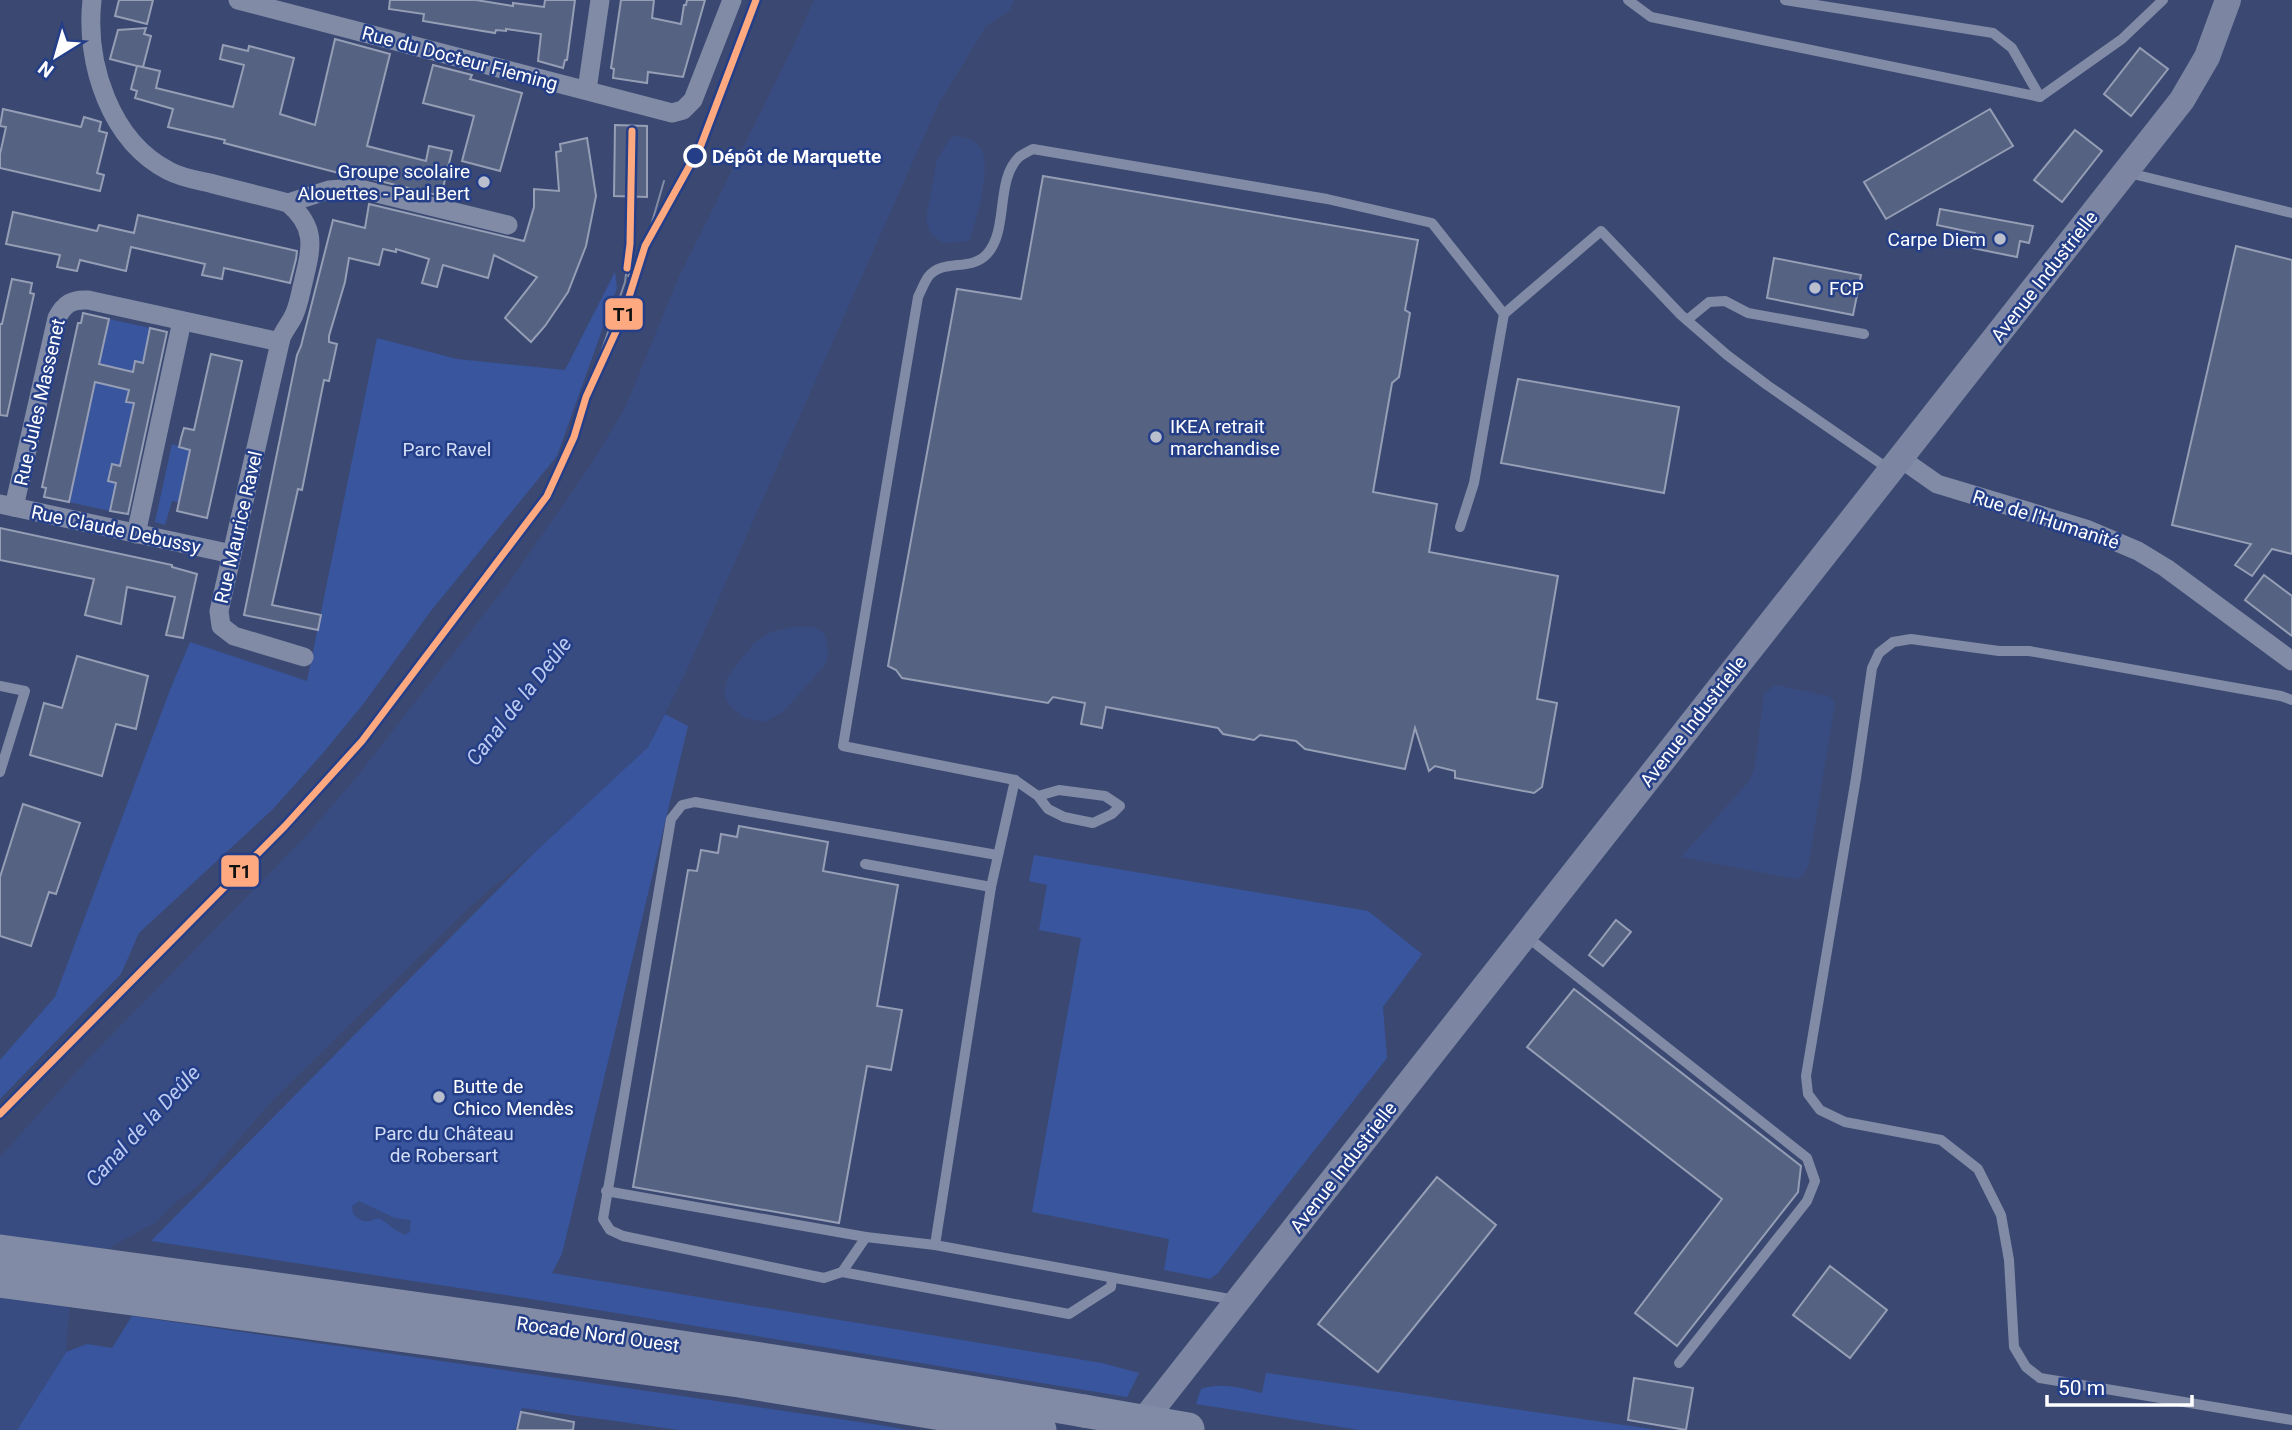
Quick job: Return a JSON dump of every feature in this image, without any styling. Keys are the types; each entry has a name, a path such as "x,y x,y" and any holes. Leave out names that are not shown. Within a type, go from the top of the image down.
{"highway":[{"name":"Rocade Nord Ouest","path":"0,1251 806,1365 1191,1429"},
{"name":"Rocade Nord Ouest","path":"0,1281 740,1381 1040,1430"},
{"path":"989,1422 1025,1430"}],"street":[{"path":"92,0 91,30 99,79 120,124 141,152 155,163 180,175 288,203 329,190 356,188 508,225"},
{"name":"Rue du Docteur Fleming","path":"238,0 666,112 683,110 695,95 732,0"},
{"path":"587,90 600,0"},
{"name":"Avenue Industrielle","path":"1136,1430 2182,100 2213,45 2226,1"},
{"name":"Rue Maurice Ravel","path":"288,203 306,222 311,247 295,312 280,342 219,611 221,626 234,636 304,657"},
{"name":"Rue Jules Massenet","path":"7,506 57,318 65,305 72,301 88,300 182,321"},
{"path":"136,534 182,321 280,342"},
{"name":"Rue de l'Humanité","path":"1895,464 1937,484 2086,529 2138,551 2166,568 2292,661"},
{"name":"Rue Claude Debussy","path":"7,506 232,554"}],"lane":[{"path":"1628,0 1651,17 2040,97 2122,39 2163,0"},
{"path":"1785,0 1993,33 2012,48 2040,97"},
{"path":"1038,796 1059,789 1105,796 1120,806 1112,814 1093,823 1064,817 1048,809 1038,796 1014,780 843,746 918,297 927,278 939,267 976,262 987,254 995,242 1009,174 1019,157 1033,149 1327,199 1432,223 1504,314"},
{"path":"2125,172 2292,213"},
{"path":"1460,527 1474,484 1504,314 1601,231 1687,320 1746,370 1895,464"},
{"path":"1687,320 1709,302 1725,301 1748,313 1864,334"},
{"path":"2292,700 2029,651 1999,651 1911,639 1894,642 1878,653 1872,668 1806,1076 1808,1094 1820,1110 1845,1122 1941,1140 1978,1169 2001,1215 2009,1260 2014,1347 2026,1367 2040,1378 2292,1420"},
{"path":"0,686 25,691 0,772"},
{"path":"935,1245 991,887 1014,780"},
{"path":"997,855 695,802 681,805 671,819 603,1219 610,1230 623,1236 824,1278 842,1272 1069,1314 1111,1287 1112,1278"},
{"path":"865,864 991,887"},
{"path":"1525,936 1807,1158 1815,1181 1807,1201 1679,1363"},
{"path":"606,1191 866,1237 935,1245 1236,1301"},
{"path":"842,1272 866,1237"}],"green space":[{"name":"Parc Ravel","path":"615,272 617,288 557,456 430,612 364,703 323,753 273,809 139,933 121,974 0,1099 0,1060 55,997 190,642 307,681 377,338 457,359 565,370"},
{"path":"109,319 150,328 143,363 135,362 126,401 134,403 120,466 112,464 108,481 116,483 110,511 69,502 95,382 101,383 99,364"},
{"path":"172,444 190,450 179,502 172,501 165,525 155,522"},
{"name":"Parc du Château de Robersart","path":"665,714 688,726 562,1254 552,1273 1102,1363 1139,1373 1127,1397 537,1300 151,1241 535,852 648,747"},
{"path":"1034,855 1368,911 1422,954 1383,1007 1387,1058 1218,1273 1210,1279 1164,1270 1169,1239 1032,1212 1081,938 1039,930 1047,885 1029,881"},
{"path":"132,1316 908,1430 679,1430 522,1408 515,1430 17,1430 66,1352 87,1344 112,1348"},
{"path":"1266,1373 1658,1430 1360,1430 1196,1404 1201,1389 1209,1387 1232,1386 1262,1393"}],"water":[{"name":"Canal de la Deûle","path":"814,0 1014,0 1010,10 986,26 938,105 685,674 648,747 535,852 474,903 273,1100 199,1185 156,1222 100,1253 70,1300 66,1352 17,1430 0,1430 0,1157 88,1059 308,834 359,774 510,581 590,466 625,408 678,279"},
{"path":"952,136 972,140 981,149 984,157 984,181 969,241 943,243 930,233 926,219 937,159"},
{"path":"793,627 814,627 824,633 828,650 824,666 783,712 764,722 744,718 728,704 724,693 728,676 753,644 771,632"},
{"path":"1775,685 1829,696 1835,703 1808,867 1802,876 1796,879 1681,857 1750,780 1755,766 1764,694"},
{"path":"359,1201 395,1218 411,1220 410,1232 405,1235 378,1218 362,1221 353,1214 352,1206"}],"building":[{"path":"119,0 153,0 147,24 115,16"},
{"path":"390,0 476,0 513,6 513,3 544,7 545,0 575,0 567,60 563,68 538,61 541,34 506,29 496,30 495,33 423,21 424,14 389,9"},
{"path":"621,0 654,0 652,18 681,24 687,0 705,0 683,77 648,72 647,83 613,78 614,69 611,68"},
{"path":"146,28 144,34 151,36 143,67 138,66 160,71 156,88 233,107 244,65 220,59 223,45 248,51 249,46 294,58 280,114 315,125 335,39 390,54 367,146 426,161 429,146 452,151 441,196 350,176 224,143 225,140 168,127 173,109 135,98 137,91 131,89 137,66 110,59 118,30"},
{"path":"2140,48 2168,69 2131,116 2104,94"},
{"path":"433,65 472,75 470,79 522,93 500,171 462,161 474,116 423,103"},
{"path":"3,109 81,127 84,117 101,122 99,131 107,133 97,173 104,175 100,191 0,168 6,127 0,126"},
{"path":"1990,109 2013,146 1886,219 1864,182"},
{"path":"615,125 647,126 647,197 614,196"},
{"path":"2075,130 2102,151 2062,202 2034,180"},
{"path":"587,138 596,196 586,246 568,292 531,342 505,318 537,277 494,255 488,278 443,265 437,287 422,283 429,259 396,249 396,252 383,249 379,265 349,258 329,336 329,342 337,344 329,381 324,380 302,490 298,489 272,605 321,615 318,630 244,615 297,355 333,220 365,228 369,204 524,241 534,207 534,189 559,191 556,152 561,151 560,144"},
{"name":"IKEA retrait marchandise","path":"1043,176 1418,240 1405,310 1410,313 1399,377 1392,383 1373,492 1437,504 1429,552 1558,576 1537,699 1557,703 1542,787 1534,793 1455,778 1455,771 1435,766 1429,771 1415,728 1405,769 1305,749 1296,741 1260,735 1254,740 1223,734 1218,728 1106,707 1102,728 1081,724 1085,703 1053,697 1048,703 902,678 896,670 888,666 957,289 1021,299"},
{"path":"1940,209 2033,226 2029,243 2020,241 2017,257 1972,248 1975,233 1937,225"},
{"path":"13,212 97,231 99,225 134,233 138,215 297,251 296,259 290,283 224,268 222,279 202,275 205,264 131,247 126,271 80,260 77,271 57,267 60,255 6,244"},
{"path":"2236,246 2292,260 2292,554 2272,549 2252,576 2235,565 2251,544 2172,525"},
{"path":"1774,258 1861,275 1853,315 1767,298"},
{"path":"12,279 32,283 30,293 34,294 7,416 0,415 0,324"},
{"path":"83,313 109,319 99,364 133,372 135,361 143,363 150,328 167,332 128,514 110,511 116,483 108,481 112,464 120,466 134,403 126,402 129,390 95,382 69,502 44,497 46,488 42,487 78,323 81,323"},
{"path":"211,354 242,361 207,518 177,511 190,450 179,447 184,428 194,430"},
{"path":"1518,379 1679,407 1664,493 1501,463"},
{"path":"0,528 172,565 197,574 183,638 166,635 175,597 127,587 121,624 85,615 94,579 0,560"},
{"path":"2264,575 2292,596 2292,636 2245,600"},
{"path":"77,656 148,676 136,729 116,724 102,776 30,755 44,703 62,708"},
{"path":"23,804 80,823 56,894 49,892 31,946 0,936 0,877"},
{"path":"739,826 828,842 823,871 898,885 877,1006 902,1010 891,1070 867,1066 839,1223 633,1187 688,870 697,871 701,850 718,853 721,834 737,837"},
{"path":"1616,920 1631,932 1603,966 1589,955"},
{"path":"1574,989 1801,1166 1798,1192 1677,1346 1635,1313 1722,1199 1527,1047"},
{"path":"1437,1177 1496,1225 1378,1372 1318,1324"},
{"path":"1830,1266 1887,1310 1850,1358 1793,1315"},
{"path":"1634,1378 1693,1388 1686,1430 1628,1420"},
{"path":"521,1412 574,1422 573,1430 517,1430"}],"tram line":[{"path":"628,276 645,246 664,181"},
{"path":"586,397 625,282 630,244 631,197"}],"transit line":[{"name":"T1","path":"0,1114 285,826 362,741 547,496 574,437 586,397 623,316 645,246 701,145 756,0"},
{"name":"T1","path":"627,268 630,244 632,131"}],"place":[{"name":"Dépôt de Marquette","path":"695,156"},
{"name":"Groupe scolaire Alouettes - Paul Bert","path":"484,182"},
{"name":"Carpe Diem","path":"2000,239"},
{"name":"FCP","path":"1815,288"},
{"name":"IKEA retrait marchandise","path":"1156,437"},
{"name":"Butte de Chico Mendès","path":"439,1097"}]}
